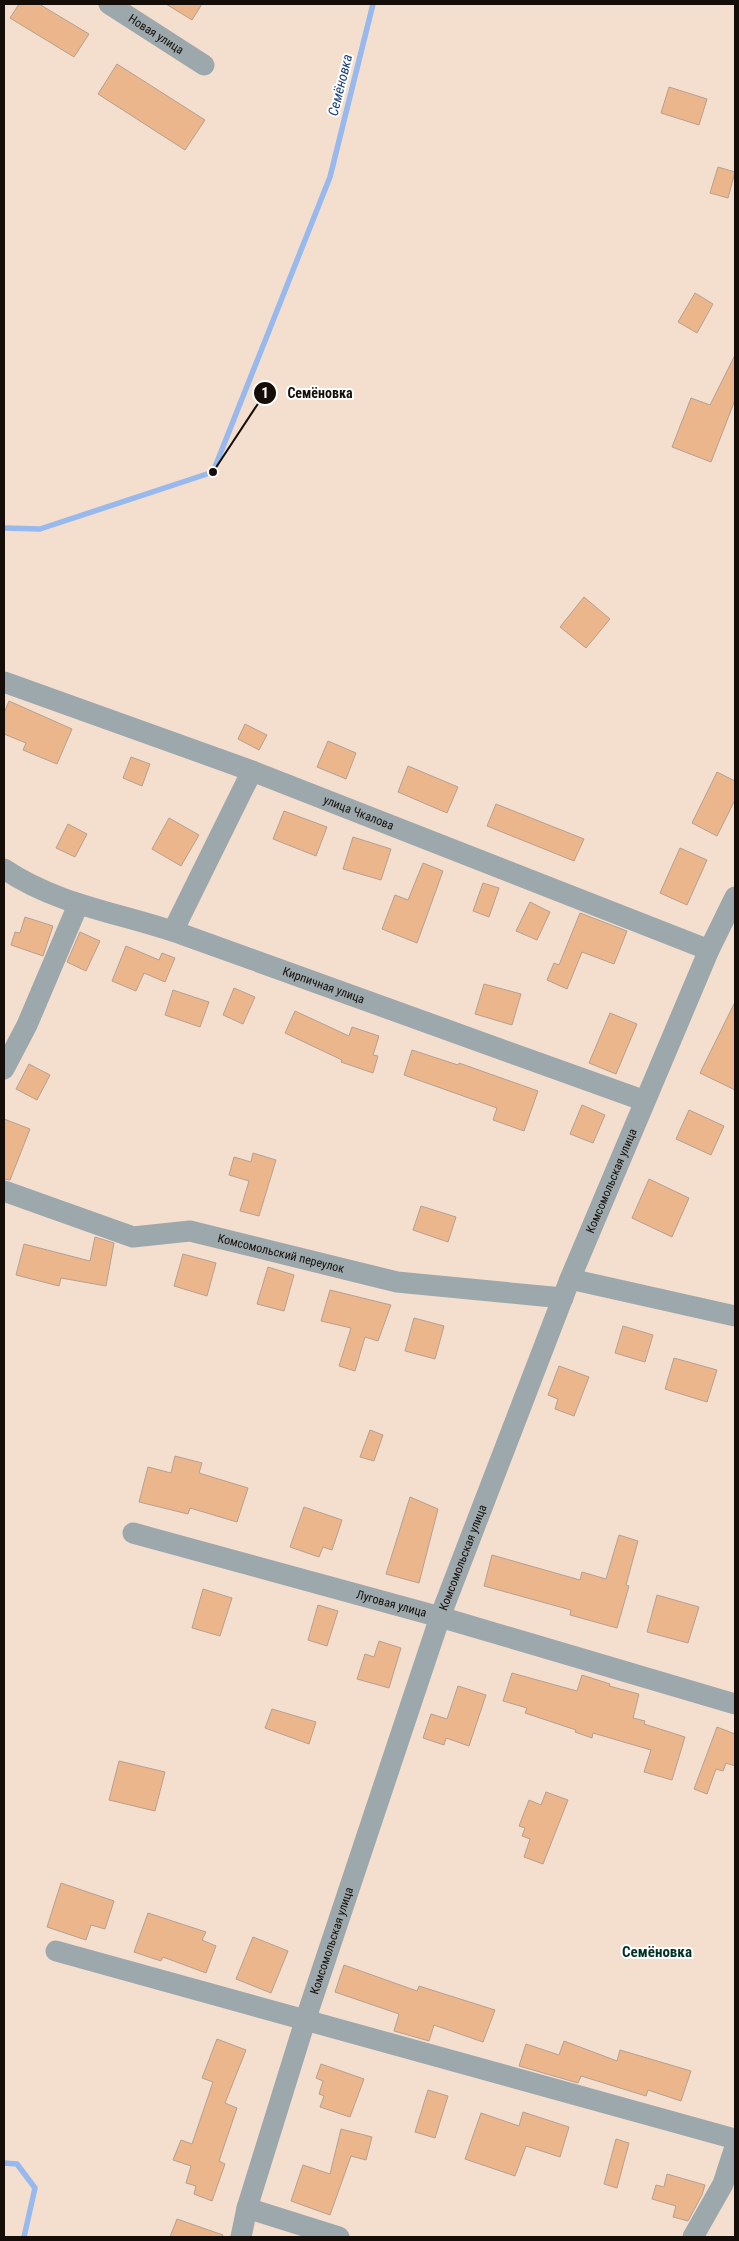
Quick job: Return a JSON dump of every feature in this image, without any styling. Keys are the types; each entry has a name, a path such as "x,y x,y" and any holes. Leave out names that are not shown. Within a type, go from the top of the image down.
{"street":[{"name":"Новая улица","path":"109,4 204,65"},
{"name":"улица Чкалова","path":"4,682 252,771 709,950"},
{"path":"173,931 252,771"},
{"name":"Кирпичная улица","path":"4,869 26,884 78,905 173,931 645,1101"},
{"name":"Комсомольская улица","path":"241,2237 247,2208 306,2018 440,1617 567,1288 709,950 735,897"},
{"path":"4,1070 27,1025 78,905"},
{"name":"Комсомольский переулок","path":"4,1191 133,1237 190,1231 397,1282 567,1288 735,1316"},
{"name":"Луговая улица","path":"133,1533 440,1617 735,1704"},
{"path":"56,1950 306,2018 735,2139"},
{"path":"693,2237 722,2184 735,2147"},
{"path":"247,2208 339,2237"}],"building":[{"path":"19,4 39,4 89,34 74,57 10,18"},
{"path":"166,4 202,4 192,20"},
{"path":"117,64 205,120 185,150 98,94"},
{"path":"669,87 707,99 699,125 661,113"},
{"path":"718,167 735,172 728,198 710,193"},
{"path":"695,293 713,304 697,333 678,322"},
{"path":"735,355 735,400 711,462 672,447 691,398 710,405"},
{"path":"584,597 610,619 586,648 560,627"},
{"path":"9,701 72,729 57,764 23,750 26,743 4,734 4,713"},
{"path":"245,724 267,735 259,750 238,739"},
{"path":"328,741 356,753 346,779 317,767"},
{"path":"131,757 150,764 142,786 123,778"},
{"path":"408,766 458,787 447,813 398,792"},
{"path":"717,772 735,781 735,800 717,836 692,823"},
{"path":"496,804 584,839 574,861 487,826"},
{"path":"284,811 327,827 316,856 273,839"},
{"path":"169,818 199,835 181,866 152,849"},
{"path":"68,824 87,834 75,857 56,848"},
{"path":"353,837 391,849 381,880 343,869"},
{"path":"680,848 707,860 687,905 660,893"},
{"path":"423,863 443,871 417,943 382,929 395,895 408,900"},
{"path":"483,883 499,888 489,917 473,911"},
{"path":"530,902 550,912 537,940 516,931"},
{"path":"580,913 627,931 614,964 582,952 567,989 547,980 554,963 559,965"},
{"path":"25,917 53,926 43,956 11,945 15,932 20,933"},
{"path":"80,932 100,941 86,971 67,962"},
{"path":"126,946 159,960 162,953 175,958 165,982 144,973 136,991 112,981"},
{"path":"484,984 521,994 512,1025 475,1014"},
{"path":"234,988 255,997 243,1024 223,1015"},
{"path":"173,990 209,1002 200,1027 165,1015"},
{"path":"735,1002 735,1090 700,1073"},
{"path":"295,1011 349,1036 352,1027 379,1036 373,1055 378,1056 373,1073 341,1062 342,1060 285,1033"},
{"path":"610,1013 637,1024 616,1074 589,1063"},
{"path":"412,1050 458,1065 459,1063 538,1091 524,1131 493,1120 497,1108 404,1075"},
{"path":"29,1064 50,1075 37,1100 16,1089"},
{"path":"582,1105 605,1115 593,1143 570,1134"},
{"path":"689,1110 724,1126 711,1155 676,1139"},
{"path":"4,1119 30,1129 10,1180 4,1179"},
{"path":"253,1153 276,1160 259,1216 240,1211 249,1181 229,1175 234,1157 251,1162"},
{"path":"649,1179 689,1198 672,1237 632,1218"},
{"path":"421,1206 456,1217 448,1242 413,1230"},
{"path":"95,1237 114,1243 106,1286 61,1278 59,1286 16,1275 24,1244 90,1261"},
{"path":"183,1254 216,1263 207,1296 174,1286"},
{"path":"268,1267 294,1275 284,1311 257,1304"},
{"path":"330,1290 391,1305 378,1341 365,1337 355,1371 339,1366 351,1328 321,1321"},
{"path":"414,1318 444,1326 435,1359 405,1351"},
{"path":"623,1326 653,1335 645,1362 615,1353"},
{"path":"674,1358 717,1370 707,1402 665,1389"},
{"path":"559,1366 589,1377 574,1416 555,1409 558,1399 548,1395"},
{"path":"370,1430 383,1435 374,1461 360,1457"},
{"path":"175,1456 202,1463 199,1473 248,1488 237,1522 190,1508 188,1514 139,1502 148,1467 171,1473"},
{"path":"410,1497 438,1509 419,1583 386,1574"},
{"path":"304,1507 342,1520 332,1550 323,1547 319,1557 290,1547"},
{"path":"619,1535 638,1541 626,1585 629,1586 617,1628 570,1615 571,1610 484,1586 492,1555 580,1580 582,1572 606,1579"},
{"path":"203,1589 232,1598 220,1636 192,1628"},
{"path":"657,1595 699,1607 688,1643 647,1632"},
{"path":"318,1605 338,1611 327,1646 308,1640"},
{"path":"379,1641 401,1648 389,1688 357,1679 365,1654 374,1657"},
{"path":"512,1673 577,1691 582,1675 610,1684 609,1686 639,1694 633,1718 645,1721 644,1724 685,1737 672,1780 644,1772 651,1750 593,1733 592,1738 575,1732 576,1730 525,1713 527,1708 503,1701"},
{"path":"458,1686 486,1695 469,1746 446,1738 444,1745 423,1738 431,1714 447,1719"},
{"path":"272,1709 316,1722 309,1744 265,1728"},
{"path":"717,1727 735,1734 735,1766 726,1763 723,1771 716,1769 707,1794 694,1789"},
{"path":"119,1761 165,1772 155,1811 109,1800"},
{"path":"546,1792 568,1800 543,1864 524,1857 530,1839 522,1836 525,1828 519,1826 529,1800 541,1805"},
{"path":"61,1883 114,1901 105,1929 91,1925 86,1940 47,1927"},
{"path":"148,1913 206,1932 202,1940 216,1946 206,1973 163,1957 161,1961 134,1952"},
{"path":"253,1937 288,1951 271,1993 236,1979"},
{"path":"344,1965 417,1991 419,1986 495,2010 483,2042 434,2025 429,2041 394,2031 399,2014 335,1992"},
{"path":"217,2039 246,2050 225,2103 237,2108 219,2161 225,2164 212,2201 194,2194 196,2186 186,2183 191,2166 173,2160 181,2140 192,2144 213,2082 202,2078"},
{"path":"564,2041 617,2061 620,2050 691,2071 681,2101 648,2090 646,2096 581,2076 578,2083 519,2066 526,2044 559,2055"},
{"path":"321,2064 364,2079 350,2117 320,2107 324,2096 319,2094 323,2081 316,2078"},
{"path":"428,2090 448,2096 435,2138 415,2132"},
{"path":"523,2112 569,2127 560,2157 526,2146 515,2176 465,2159 481,2113 519,2126"},
{"path":"341,2129 372,2137 366,2160 351,2156 330,2215 291,2201 303,2165 330,2174"},
{"path":"616,2139 629,2143 617,2188 604,2184"},
{"path":"667,2174 705,2185 702,2195 688,2221 673,2217 676,2206 652,2199 656,2185 664,2187"},
{"path":"177,2219 223,2235 222,2237 170,2237"}],"waterway":[{"name":"Семёновка","path":"4,528 40,529 213,472 330,177 373,4"},
{"path":"4,2163 17,2164 35,2188 24,2237"}],"place":[{"name":"Семёновка","path":"213,472"}],"district":[{"name":"Семёновка","path":"657,1952"}]}
